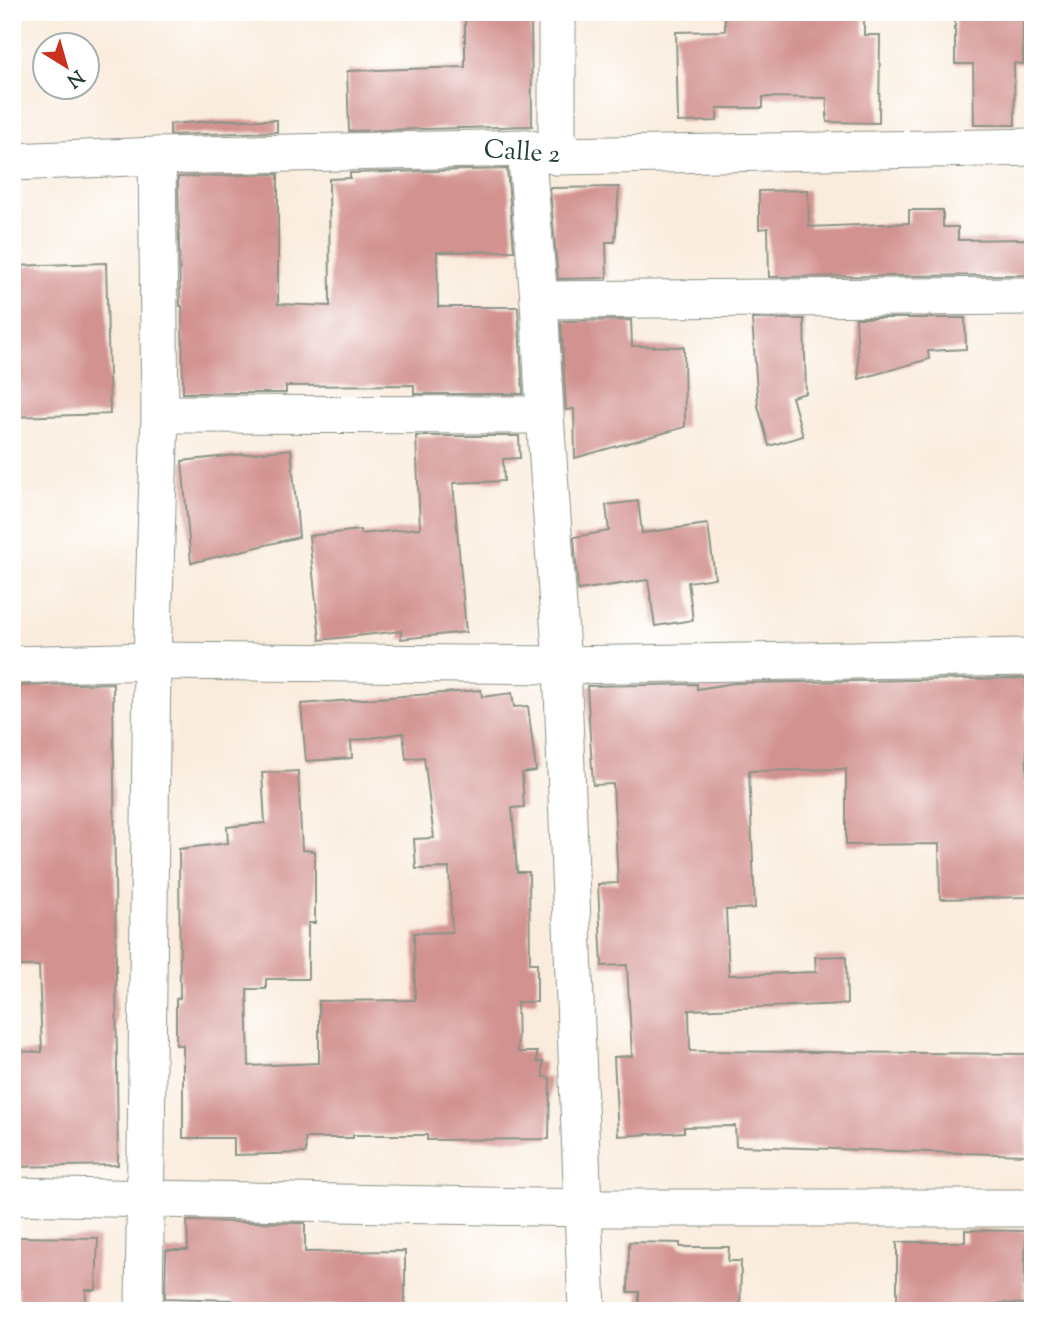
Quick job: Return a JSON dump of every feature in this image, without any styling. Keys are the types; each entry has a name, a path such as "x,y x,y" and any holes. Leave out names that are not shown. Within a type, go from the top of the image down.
{"street":[{"path":"557,12 542,152 540,300 562,665 587,1311"},
{"name":"Calle 2","path":"12,162 157,156 1033,147"},
{"path":"145,1311 152,661 160,414 157,156"},
{"path":"540,300 1033,296"},
{"path":"160,414 545,415"},
{"path":"12,665 152,661 562,665 1033,657"},
{"path":"12,1196 583,1208 1033,1208"}],"building":[{"path":"465,12 531,12 532,126 349,131 347,71 465,67"},
{"path":"783,12 864,14 864,35 880,35 879,123 827,122 827,98 763,97 763,108 717,108 717,121 678,122 676,32 725,31 725,15"},
{"path":"955,12 1023,12 1023,64 1014,63 1015,125 974,125 973,64 955,64"},
{"path":"277,120 277,132 170,135 170,124"},
{"path":"507,169 514,251 437,252 438,307 518,307 523,394 414,394 414,385 286,386 286,393 183,393 178,177 278,174 278,304 330,306 329,179 350,178 350,173"},
{"path":"619,187 615,242 606,242 607,278 558,279 550,188"},
{"path":"808,190 809,227 909,223 909,210 943,210 943,227 958,227 958,240 1031,239 1032,275 769,277 768,228 759,229 759,191"},
{"path":"106,263 110,414 12,417 12,266"},
{"path":"856,318 965,318 966,349 928,351 929,359 859,379"},
{"path":"752,319 804,319 806,393 792,397 803,436 769,446 758,406"},
{"path":"631,320 632,346 684,347 685,427 575,458 574,409 566,410 561,321"},
{"path":"416,436 519,436 520,458 503,459 504,481 453,483 466,632 401,639 401,631 320,640 309,536 360,530 361,534 420,528"},
{"path":"291,449 299,537 191,563 182,461"},
{"path":"638,501 642,533 708,524 715,578 688,582 693,620 655,626 648,580 578,590 574,537 609,531 606,505"},
{"path":"1026,678 1028,897 940,899 939,844 846,845 846,769 749,771 755,908 726,910 729,975 816,972 815,957 846,956 847,1004 689,1010 690,1051 1029,1054 1027,1155 736,1146 735,1126 684,1127 684,1132 618,1136 614,1057 632,1056 627,965 602,966 598,884 618,883 613,784 593,785 587,686 697,684 697,689 734,683"},
{"path":"113,683 118,1165 12,1167 12,1051 42,1052 39,966 12,966 12,686"},
{"path":"481,690 482,697 512,693 514,707 528,706 536,771 522,773 524,807 512,808 517,872 529,872 530,963 537,963 537,1002 517,1002 518,1052 537,1052 537,1062 543,1062 543,1077 550,1078 549,1139 427,1140 427,1135 353,1135 353,1138 305,1138 306,1153 234,1155 234,1138 183,1138 183,1045 176,1045 176,999 180,998 179,849 228,843 227,827 265,823 262,773 298,771 302,850 315,851 315,923 308,923 308,979 266,979 266,989 247,989 249,1066 319,1063 319,1001 415,1000 414,933 452,932 449,868 416,869 414,839 434,838 424,757 406,759 403,733 351,741 352,758 306,761 301,704"},
{"path":"187,1221 305,1223 305,1252 405,1251 405,1305 305,1306 305,1311 232,1311 232,1300 165,1298 166,1250 188,1250"},
{"path":"965,1230 1026,1231 1024,1304 1000,1303 1000,1311 897,1311 897,1242 965,1242"},
{"path":"12,1237 98,1238 96,1290 86,1290 85,1311 18,1311 18,1288 12,1288"},
{"path":"629,1242 680,1243 680,1247 729,1247 728,1261 741,1261 740,1311 639,1311 639,1292 628,1292"}]}
